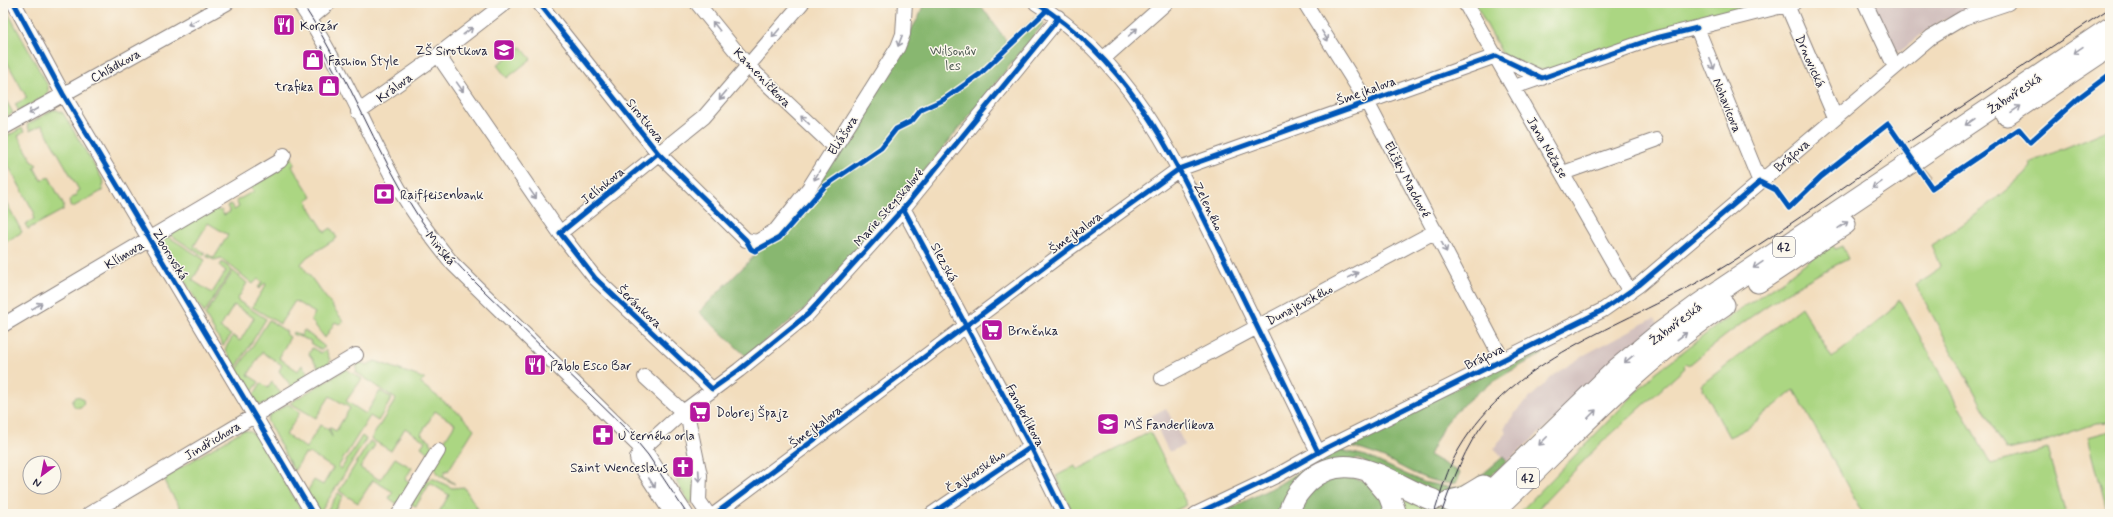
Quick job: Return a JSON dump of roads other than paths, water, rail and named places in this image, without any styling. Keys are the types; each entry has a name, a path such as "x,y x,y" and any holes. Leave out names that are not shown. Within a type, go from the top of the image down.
{"highway":[{"name":"Žabovřeská","path":"1491,514 1630,378 1669,346 1711,314 2110,28"},
{"name":"Žabovřeská","path":"1449,505 1463,498 1528,456 1618,368 1659,334 1701,303 2110,46"},
{"name":"42","path":"1509,514 1542,475 1564,441"},
{"name":"42","path":"1289,514 1294,498 1300,490 1322,472 1335,466 1345,466 1384,476 1449,505"},
{"path":"1368,471 1389,495 1396,514"}],"street":[{"path":"3,8 13,3"},
{"name":"Zborovská","path":"13,3 63,94 313,514"},
{"name":"Chládkova","path":"3,128 227,3"},
{"name":"Minská","path":"299,3 310,19 394,181 434,241 453,264 624,431 641,450 648,455 686,514"},
{"path":"310,19 329,3"},
{"name":"Králova","path":"358,112 438,55 505,3"},
{"name":"Sirotkova","path":"539,3 658,153 746,240"},
{"name":"Kameníčkova","path":"697,3 748,66 834,147"},
{"name":"Jelínkova","path":"560,233 704,117 802,3"},
{"name":"Eliášova","path":"746,240 757,242 776,230 809,188 898,47 903,34 904,3"},
{"name":"Zeleného","path":"1036,3 1058,17 1104,58 1138,101 1179,169 1318,452"},
{"path":"1104,58 1166,3"},
{"name":"Elišky Machové","path":"1305,3 1367,102 1502,359"},
{"name":"Jana Nečase","path":"1465,3 1630,292"},
{"path":"1865,3 1895,67"},
{"name":"Bráfova","path":"1196,514 1278,475 1318,452 1603,310 1630,292 1930,37 1963,18 2008,3"},
{"path":"1514,87 1652,39 1790,4"},
{"name":"Drnovická","path":"1790,4 1835,117"},
{"name":"Marie Steyskalové","path":"641,450 683,412 739,370 808,314 903,208 1054,24 1058,17"},
{"name":"Nohavicova","path":"1697,28 1760,182"},
{"name":"Šeránkova","path":"438,55 560,233 594,278 712,389"},
{"path":"1496,56 1542,78"},
{"name":"Šmejkalova","path":"715,514 1179,169 1496,56"},
{"path":"1562,173 1656,140"},
{"name":"Klímova","path":"3,326 280,161 284,155"},
{"name":"Slezská","path":"903,208 967,326"},
{"name":"Dunajevského","path":"1162,378 1436,231"},
{"name":"Fanderlíkova","path":"967,326 1031,447 1064,514"},
{"name":"Jindřichova","path":"89,514 356,356"},
{"path":"645,377 683,412 689,422 700,475 699,501 708,514"},
{"name":"Čajkovského","path":"932,514 1031,447"},
{"path":"641,450 637,458 638,462 672,514"},
{"path":"399,514 438,451"}],"tunnel":[{"path":"1918,175 1925,169"}],"tram line":[{"path":"302,3 333,55 387,163 402,190 428,230 450,257 629,432 648,455 687,514"},
{"path":"1907,143 2110,8"},
{"path":"321,46 340,81"},
{"path":"1434,514 1448,473 1459,449 1482,417 1508,390 1538,368 1571,348 1674,295 1732,262 1900,148"},
{"path":"1441,514 1466,453 1472,441 1487,419"}],"place":[{"name":"Korzár","path":"284,25"},
{"name":"ZŠ Sirotkova","path":"504,50"},
{"name":"Fashion Style","path":"313,60"},
{"name":"trafika","path":"329,86"},
{"name":"Raiffeisenbank","path":"384,194"},
{"name":"Brněnka","path":"992,330"},
{"name":"Pablo Esco Bar","path":"535,365"},
{"name":"Dobrej Špajz","path":"700,412"},
{"name":"MŠ Fanderlíkova","path":"1108,424"},
{"name":"U černého orla","path":"603,435"},
{"name":"Saint Wenceslaus","path":"683,467"}],"park label":[{"name":"Wilsonův les","path":"953,58"}]}
